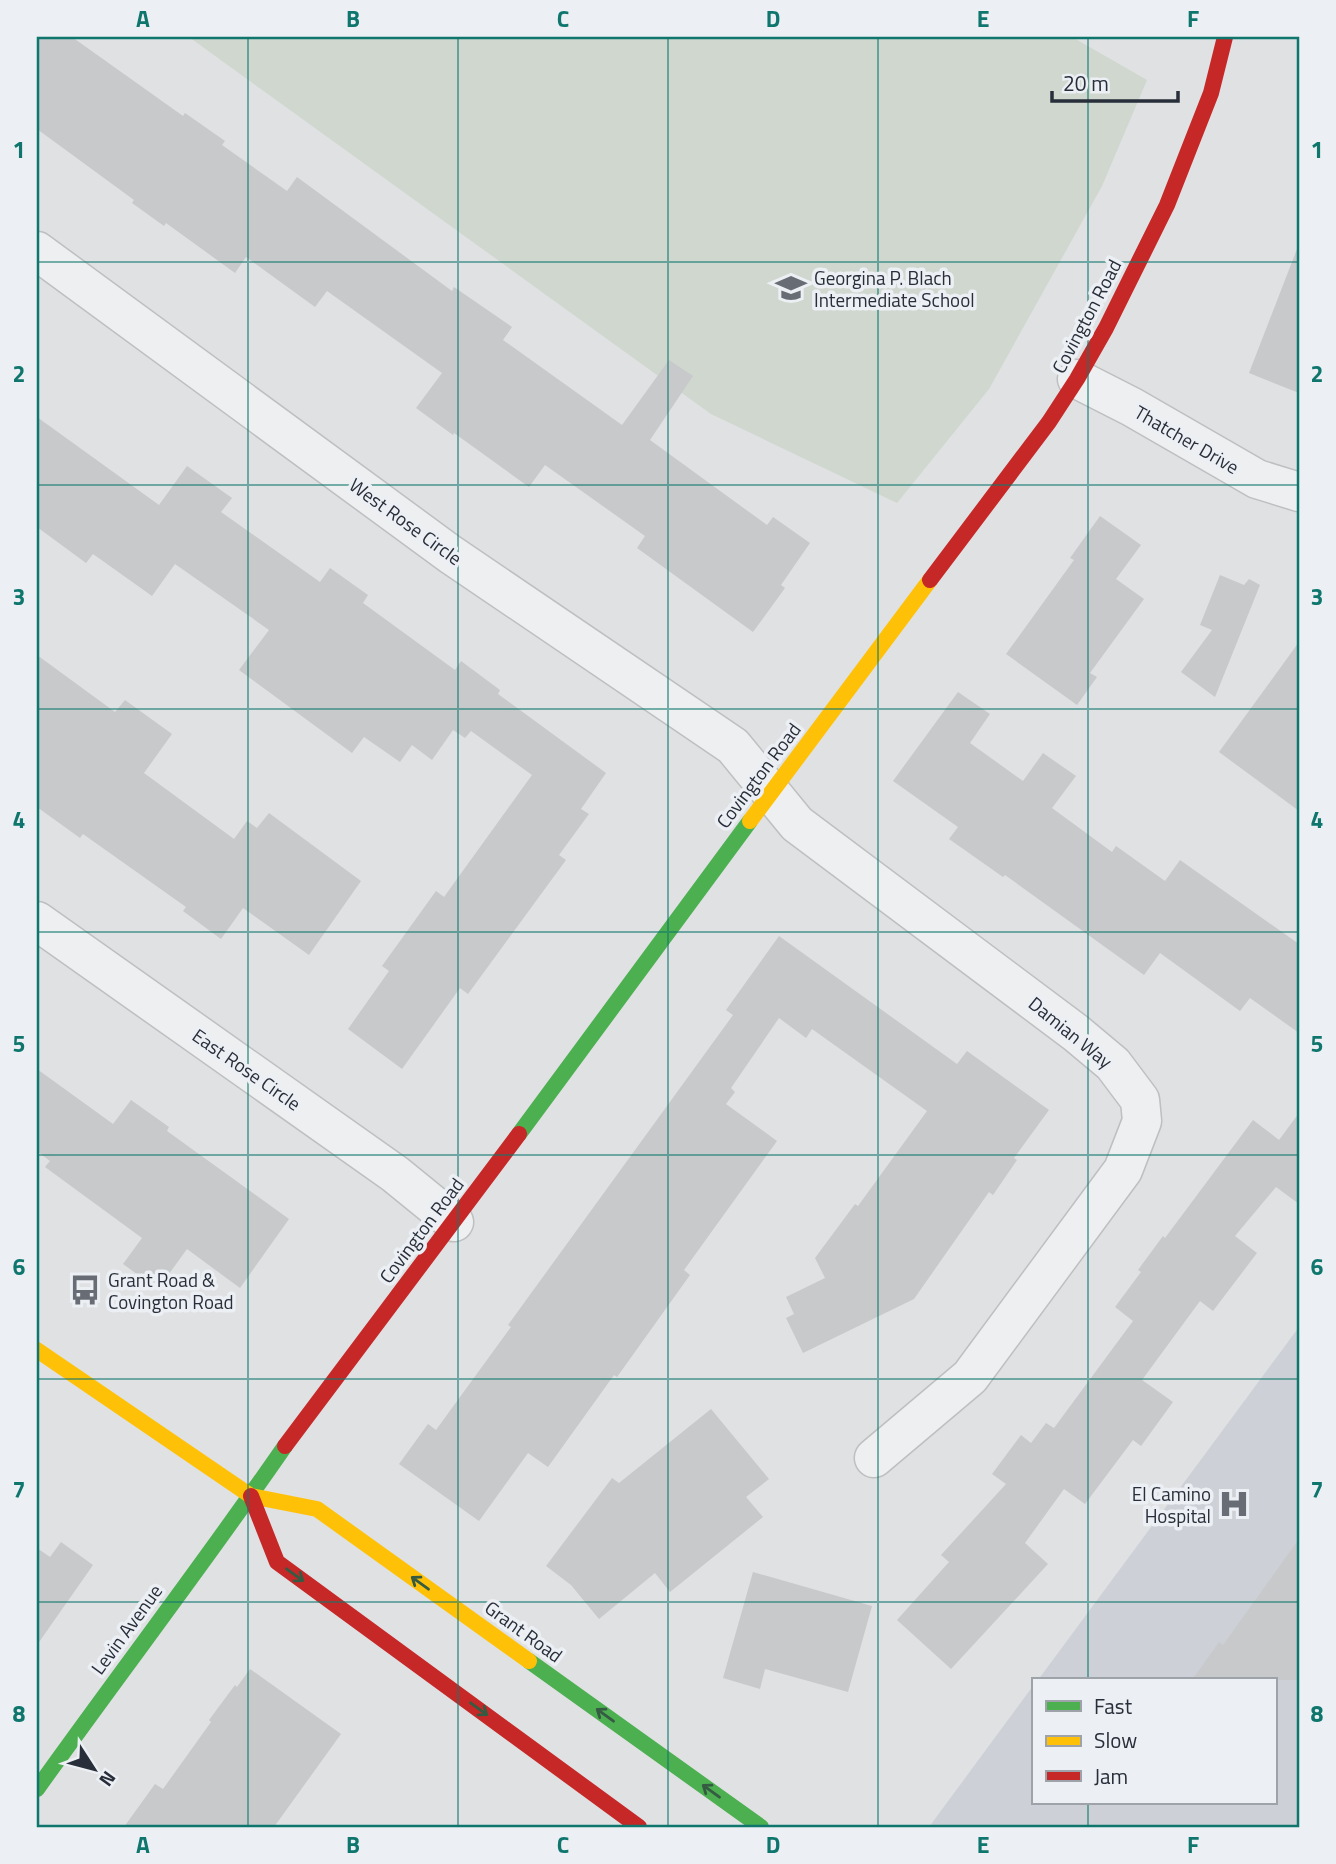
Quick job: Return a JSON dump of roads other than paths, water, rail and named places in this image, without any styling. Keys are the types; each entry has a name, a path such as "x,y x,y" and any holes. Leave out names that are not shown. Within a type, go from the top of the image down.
{"street":[{"name":"Covington Road","path":"251,1496 293,1435 454,1222 771,792 1012,473 1077,379 1106,328 1167,205 1211,93 1225,37"},
{"name":"West Rose Circle","path":"37,251 450,554 733,746 771,792"},
{"name":"Thatcher Drive","path":"1077,379 1132,407 1257,480 1299,492"},
{"name":"Damian Way","path":"771,792 797,824 1076,1033 1113,1064 1140,1100 1142,1121 1123,1170 970,1377 874,1458"},
{"name":"East Rose Circle","path":"37,921 403,1180 454,1222"},
{"name":"Grant Road","path":"37,1350 251,1496 317,1509 761,1827"},
{"name":"Levin Avenue","path":"38,1783 251,1496"},
{"path":"251,1496 277,1562 624,1823"}],"place":[{"name":"Georgina P. Blach Intermediate School","path":"791,288"},
{"name":"Grant Road & Covington Road","path":"85,1290"},
{"name":"El Camino Hospital","path":"1234,1504"}]}
